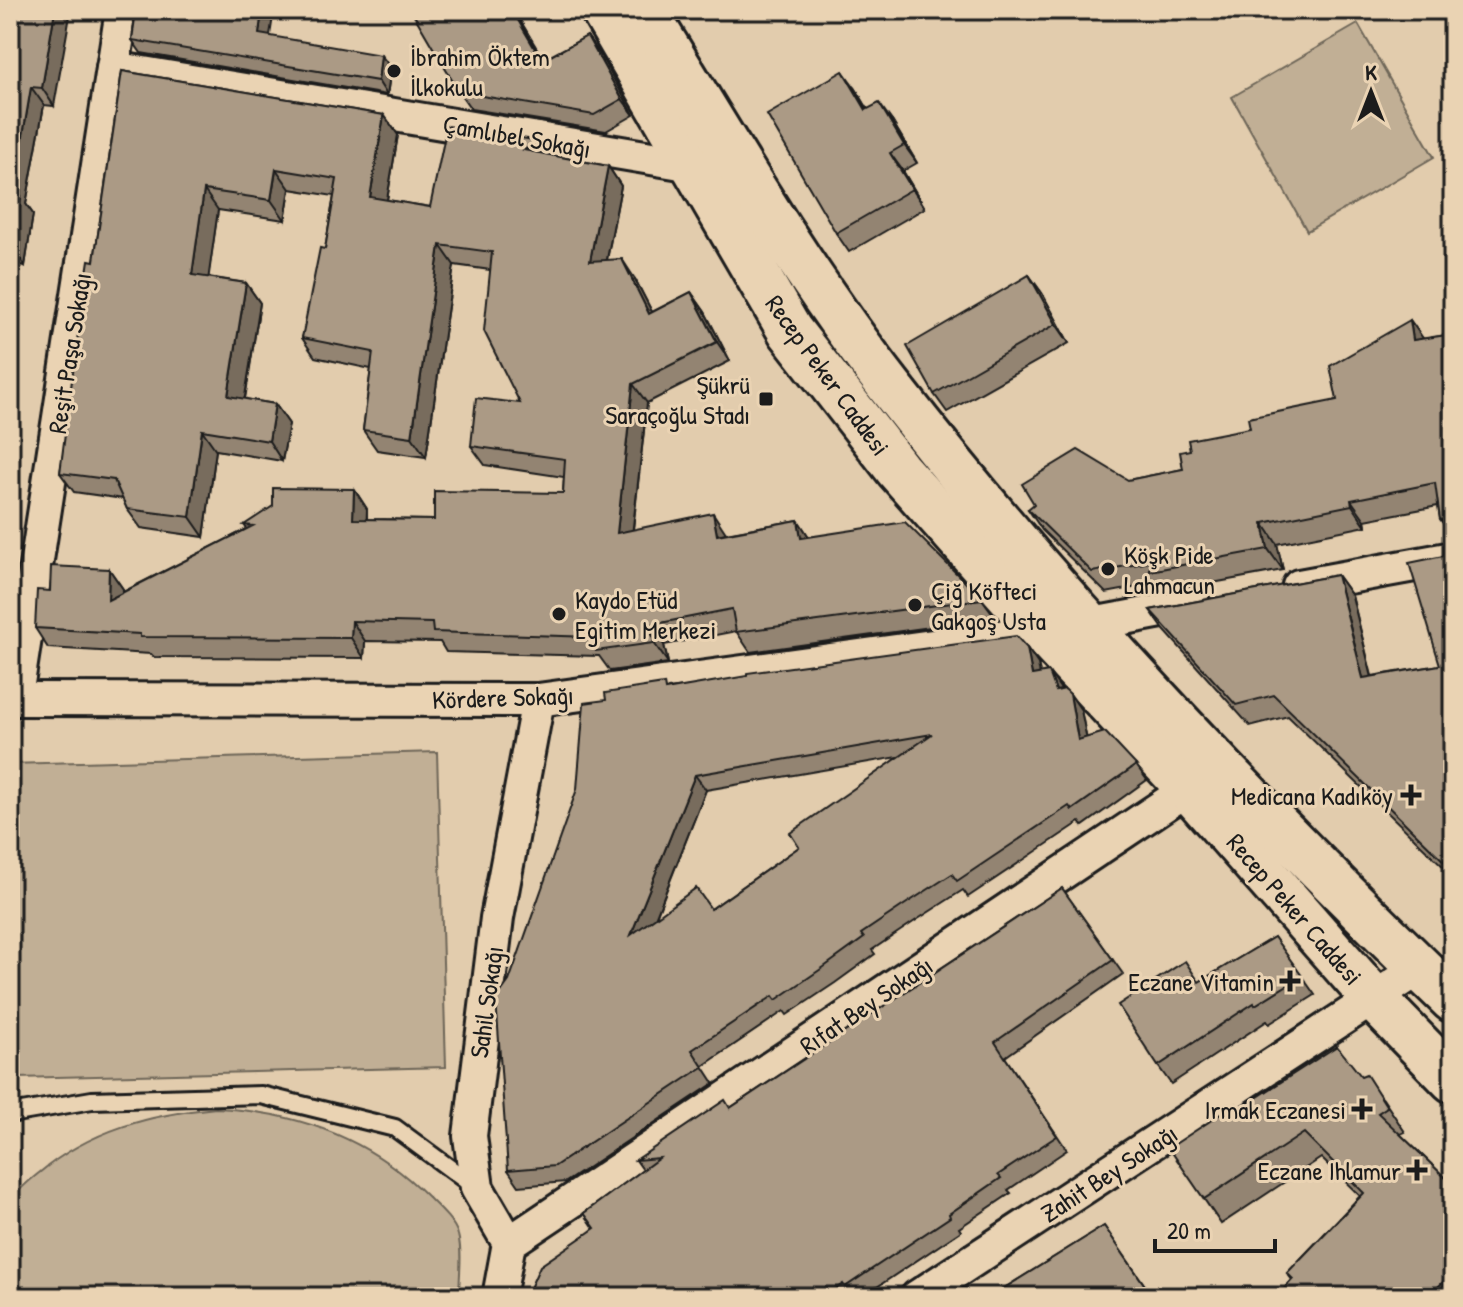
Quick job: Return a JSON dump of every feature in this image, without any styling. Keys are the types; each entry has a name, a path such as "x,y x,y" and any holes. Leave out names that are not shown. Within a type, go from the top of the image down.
{"main road":[{"name":"Recep Peker Caddesi","path":"603,10 710,155 797,258 890,387 1087,625 1375,1000 1453,1080"},
{"name":"Recep Peker Caddesi","path":"644,10 790,331 898,470 1041,631 1453,1000"}],"street":[{"name":"Reşit Paşa Sokağı","path":"13,698 122,10"},
{"name":"Çamlıbel Sokağı","path":"113,68 710,155"},
{"path":"1271,591 1453,558"},
{"path":"1041,631 1226,600"},
{"name":"Kördere Sokağı","path":"13,698 538,700 1041,631"},
{"name":"Sahil Sokağı","path":"509,1243 477,1188 470,1136 497,918 538,700"},
{"name":"Rıfat Bey Sokağı","path":"509,1243 1205,777"},
{"name":"Zahit Bey Sokağı","path":"917,1297 1420,968"},
{"path":"499,1297 509,1243"}],"lane":[{"path":"10,1114 92,1100 261,1095 395,1128 477,1188"}],"shaded area":[{"path":"1358,24 1434,157 1307,231 1232,97"},
{"path":"437,752 446,1067 17,1078 10,764"},
{"path":"216,1108 275,1115 331,1132 357,1144 406,1176 441,1210 456,1230 460,1250 459,1297 10,1297 9,1212 13,1199 27,1183 59,1158 101,1135 145,1120"}],"building":[{"path":"10,10 55,10 42,88 31,87 13,195 21,196 13,248 10,248"},
{"path":"131,10 262,10 259,34 381,55 378,81 132,40 135,18 130,17"},
{"path":"411,10 512,10 542,61 587,36 622,99 594,115 459,92"},
{"path":"122,71 384,115 370,197 430,207 447,126 540,141 524,150 608,166 590,261 622,259 649,314 691,292 717,342 633,384 617,533 713,513 717,535 798,520 801,538 905,522 982,599 736,632 732,609 650,625 654,643 596,651 593,637 433,632 432,623 352,621 351,638 140,637 140,634 35,628 37,590 50,591 51,566 109,569 108,600 253,526 244,525 273,506 273,488 354,489 353,519 434,520 434,491 563,493 565,459 471,446 476,398 520,403 484,331 492,252 440,245 412,437 363,430 373,352 302,338 320,248 325,249 337,179 276,169 271,200 204,190 192,275 246,283 228,396 275,404 269,441 202,430 190,517 127,509 114,480 60,473 80,318 89,260 94,261"},
{"path":"843,71 866,110 879,103 904,145 890,153 912,189 836,233 767,115"},
{"path":"1029,275 1056,324 934,394 907,346"},
{"path":"1410,320 1413,340 1453,334 1453,526 1440,519 1435,483 1351,500 1352,505 1263,523 1268,549 1150,571 1150,562 1092,572 1028,509 1034,504 1022,484 1078,450 1128,480 1183,469 1180,452 1190,450 1188,440 1250,428 1248,418 1337,400 1330,366"},
{"path":"1453,546 1453,870 1274,695 1236,705 1150,610 1337,575 1363,678 1440,665 1409,563 1443,556"},
{"path":"1016,636 1027,648 1032,675 1049,672 1056,691 1065,689 1070,694 1078,740 1105,732 1136,765 1072,810 1069,806 957,881 952,874 861,934 864,938 776,1000 773,996 692,1050 703,1067 555,1166 508,1170 496,999 509,981 577,789 584,703 606,700 605,693 664,684 665,690 747,676 747,673","holes":["932,734 790,833 799,847 711,909 696,888 631,935 695,775"]},
{"path":"1062,888 1113,960 995,1042 1057,1136 998,1175 1001,1178 949,1214 950,1217 845,1287 843,1284 824,1297 526,1297 540,1266 595,1228 584,1213 659,1158 636,1160 725,1100 730,1108"},
{"path":"1274,937 1302,976 1254,1003 1158,1066 1118,1005 1185,961 1199,982"},
{"path":"1337,1046 1361,1076 1366,1074 1387,1107 1378,1113 1453,1185 1453,1280 1449,1276 1428,1297 1291,1297 1283,1290 1293,1279 1287,1273 1364,1193 1304,1133 1204,1199 1169,1148 1236,1104 1239,1109"},
{"path":"1104,1226 1148,1290 1138,1297 990,1297"}],"place":[{"name":"İbrahim Öktem İlkokulu","path":"394,71"},
{"name":"Şükrü Saraçoğlu Stadı","path":"766,399"},
{"name":"Köşk Pide Lahmacun","path":"1108,569"},
{"name":"Çiğ Köfteci Gakgoş Usta","path":"915,605"},
{"name":"Kaydo Etüd Egitim Merkezi","path":"559,614"},
{"name":"Medicana Kadıköy","path":"1411,795"},
{"name":"Eczane Vitamin","path":"1290,981"},
{"name":"Irmak Eczanesi","path":"1362,1109"},
{"name":"Eczane Ihlamur","path":"1417,1170"}]}
